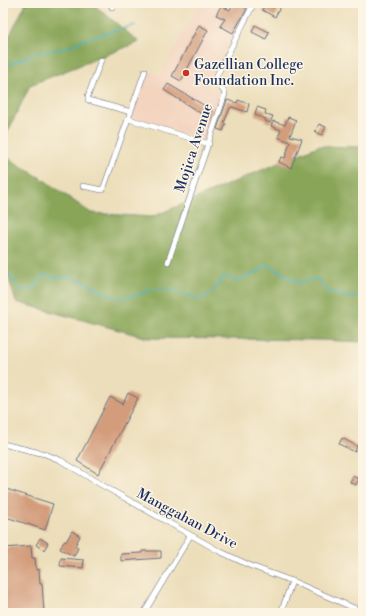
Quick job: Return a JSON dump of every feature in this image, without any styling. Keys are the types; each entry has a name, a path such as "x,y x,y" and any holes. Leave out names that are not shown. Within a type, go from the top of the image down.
{"street":[{"name":"Mojica Avenue","path":"168,262 225,94 216,83 217,74 254,3"},
{"path":"101,60 88,96 88,100 131,112"},
{"path":"83,186 102,190 107,181 145,71"},
{"path":"129,119 209,144"},
{"name":"Manggahan Drive","path":"3,444 45,454 60,460 190,536 251,566 292,581 363,612"},
{"path":"144,613 190,536"},
{"path":"281,613 292,581"}],"shaded area":[{"name":"Gazellian College Foundation Inc.","path":"200,3 251,3 207,82 207,88 221,96 207,141 132,117 148,70 159,76"}],"green space":[{"path":"26,3 92,3 139,42 30,85 3,142 3,49"},
{"path":"318,146 363,147 363,342 148,338 16,302 3,260 3,155 44,180 91,213 152,217"}],"building":[{"path":"234,3 247,9 233,33 220,26 225,19 216,15 221,6 230,10"},
{"path":"271,3 282,4 275,17 262,10 265,4 269,7"},
{"path":"199,25 208,30 181,81 172,76"},
{"path":"255,25 269,32 266,39 252,32"},
{"path":"168,84 212,110 208,118 164,90"},
{"path":"227,100 237,103 238,100 249,104 247,112 232,107 230,108 224,123 226,124 223,131 217,129"},
{"path":"257,107 266,110 265,114 273,116 270,123 265,121 266,119 255,115"},
{"path":"288,117 296,120 290,136 302,139 291,168 279,162 281,157 285,158 290,142 278,137 281,130 271,126 273,121 285,125"},
{"path":"319,124 326,127 322,135 315,132"},
{"path":"128,393 138,398 98,474 77,461 110,397 123,404"},
{"path":"342,438 357,446 355,452 339,444"},
{"path":"353,476 359,479 356,485 350,482"},
{"path":"3,488 53,504 45,530 3,516"},
{"path":"72,531 80,536 75,546 78,548 74,556 60,549"},
{"path":"40,538 48,543 44,550 36,545"},
{"path":"31,546 32,558 35,558 36,570 39,569 40,584 42,584 44,612 3,613 3,548"},
{"path":"142,551 161,551 161,558 121,561 121,554 142,553"},
{"path":"61,558 84,560 83,568 60,566"}],"waterway":[{"path":"3,67 33,54 66,48 85,39 135,25"},
{"path":"3,268 14,280 20,290 34,289 43,275 57,278 69,276 87,283 111,296 125,298 153,289 167,289 200,299 213,292 224,276 236,281 269,265 298,283 317,278 327,291 353,298 363,294"}],"place":[{"name":"Gazellian College Foundation Inc.","path":"186,73"}]}
